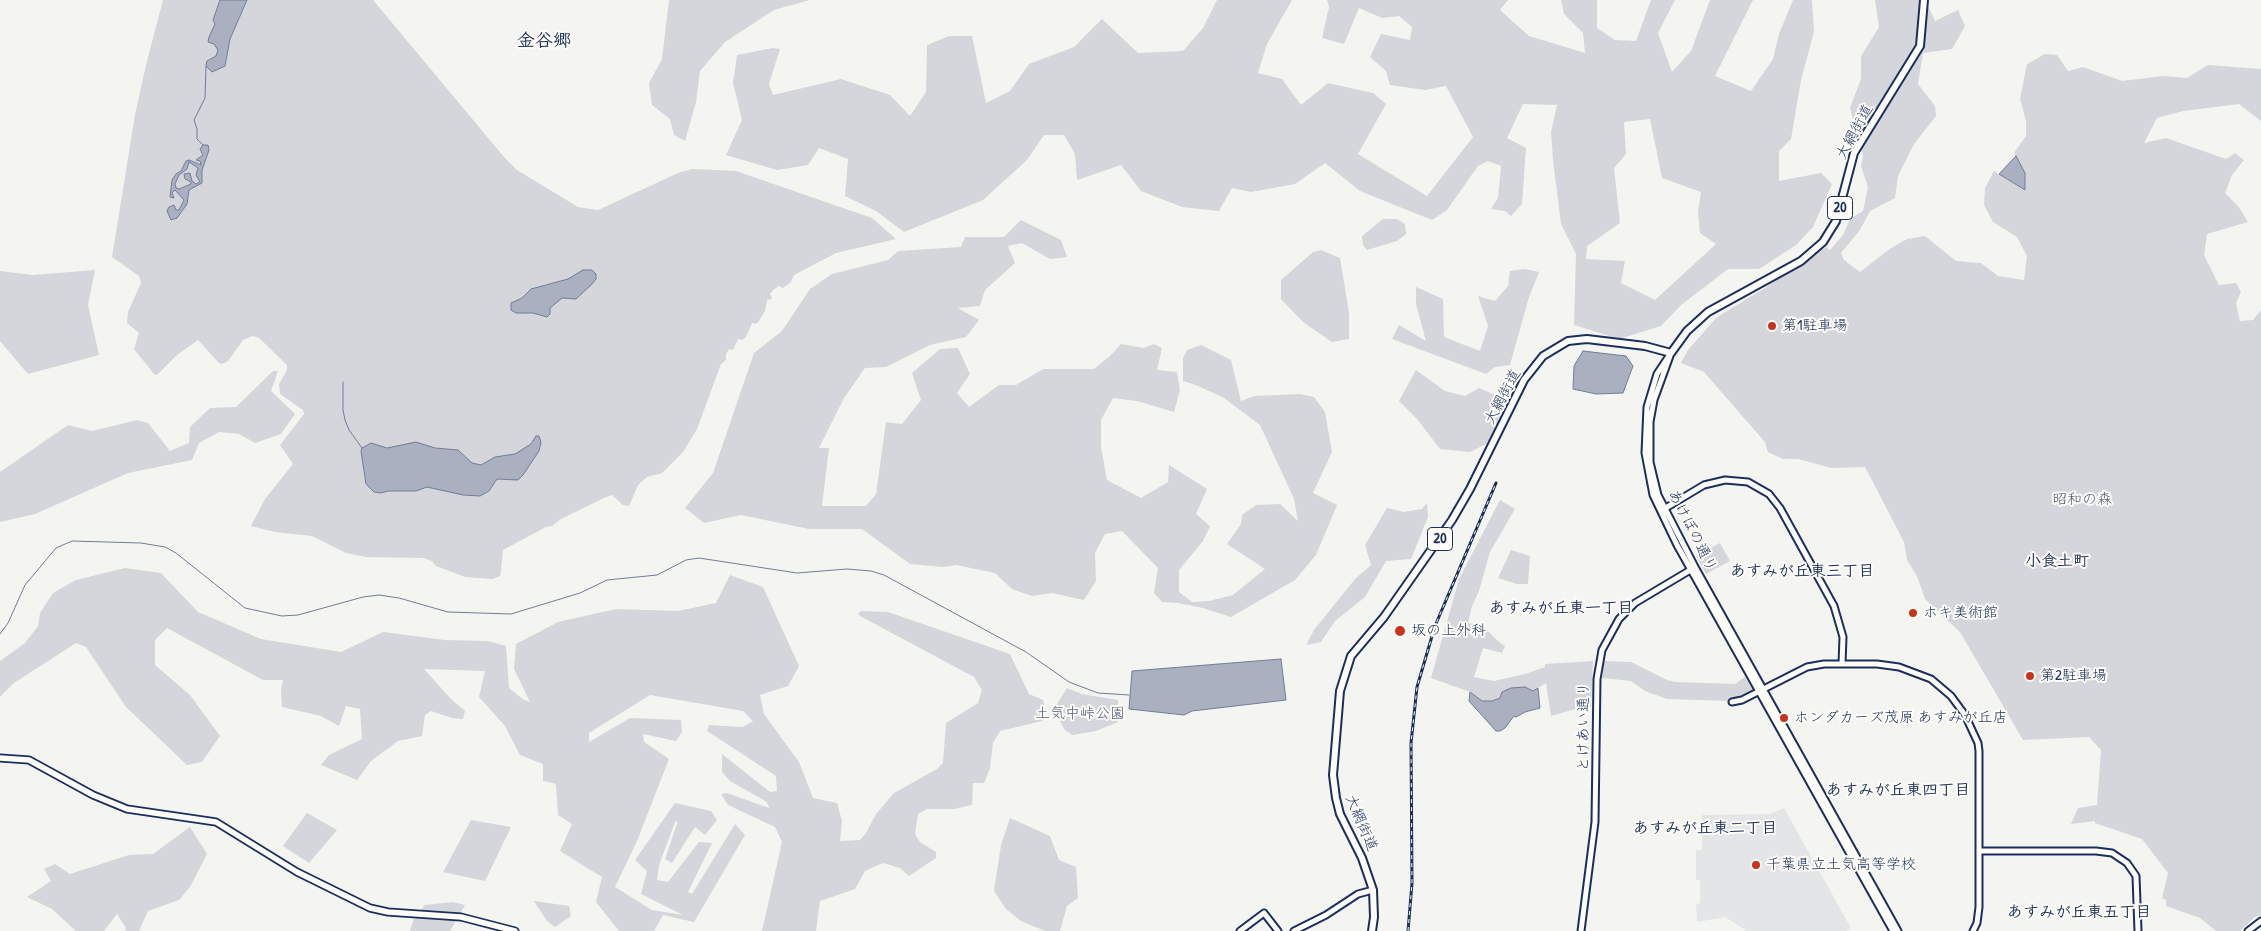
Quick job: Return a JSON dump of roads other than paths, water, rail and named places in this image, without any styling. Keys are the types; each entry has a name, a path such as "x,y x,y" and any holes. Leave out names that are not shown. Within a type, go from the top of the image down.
{"main road":[{"name":"大網街道","path":"1372,931 1374,917 1373,890 1362,858 1340,814 1333,775 1340,691 1351,656 1384,617 1452,520 1470,489 1524,380 1543,356 1568,341 1587,339 1645,346 1671,353 1700,317 1718,305 1801,261 1829,234 1838,214 1852,157 1920,46 1924,0"},
{"path":"0,758 29,760 93,795 127,809 216,822 297,872 370,908 388,912 461,917 515,931"}],"street":[{"name":"あけぼの通り","path":"1671,353 1654,400 1650,433 1650,462 1664,509 1693,569"},
{"name":"あけぼの通り","path":"1671,353 1657,374 1649,397 1644,429 1646,463 1651,489 1659,511 1893,931"},
{"path":"1664,509 1704,486 1725,480 1748,482 1769,494 1780,508 1834,606 1841,625 1842,664"},
{"name":"とけあい通り","path":"1581,931 1595,822 1597,679 1602,650 1618,619 1635,603 1693,569"},
{"path":"1732,702 1742,700 1807,667 1842,664 1887,664 1910,669 1931,680 1957,702 1972,727 1979,751 1979,915 1973,931"},
{"name":"あけぼの通り","path":"1760,690 1898,931"},
{"path":"1979,851 2096,851 2112,853 2127,863 2136,876 2138,931"},
{"path":"1294,931 1326,915 1358,894 1373,890"},
{"path":"1240,931 1264,913 1278,931"},
{"path":"2248,931 2261,921"}],"water":[{"path":"220,0 247,0 230,39 225,66 212,72 206,66 207,61 216,56 218,50 214,44 208,42 215,24 213,20"},
{"path":"203,145 208,145 209,150 202,170 202,183 189,190 187,204 177,218 171,220 167,211 169,207 174,205 176,210 179,210 184,200 175,190 172,193 174,198 170,197 172,180 181,171 186,161 189,160 201,165 200,161 196,160 203,155 200,149","holes":["189,162 198,168 196,175 200,182 196,184 192,181 190,173 184,174 185,179 191,182 191,184 179,189 176,188 175,184 179,175 187,169"]},
{"path":"2016,156 2025,173 2025,190 1999,174"},
{"path":"583,270 592,270 596,274 596,279 576,299 562,298 550,308 550,314 547,317 533,313 516,313 511,310 511,303 522,298 531,289 568,279"},
{"path":"1583,351 1626,356 1633,366 1623,393 1596,394 1573,389 1574,366"},
{"path":"536,436 539,436 541,442 539,451 523,475 518,480 497,479 489,491 480,496 463,495 427,487 416,491 388,491 381,493 374,492 366,484 361,451 362,448 371,443 387,448 416,442 435,448 458,450 472,463 481,465 495,457 515,454 531,444"},
{"path":"1281,659 1286,700 1192,711 1184,715 1129,709 1132,671"},
{"path":"1525,687 1533,691 1538,688 1540,708 1525,712 1516,717 1514,716 1505,728 1500,731 1496,731 1469,701 1470,692 1482,701 1492,701 1500,698 1502,692 1511,688"}],"waterway":[{"path":"203,145 197,139 197,129 194,120 205,98 206,66"},
{"path":"343,382 345,420 349,430 362,448"},
{"path":"0,634 8,623 25,585 56,548 72,541 141,543 165,547 176,553 245,608 282,616 298,615 363,597 379,595 399,598 448,612 511,614 580,593 607,580 657,575 686,560 699,558 797,573 847,569 871,571 884,575 1026,652 1069,682 1098,693 1129,695"}],"railway":[{"path":"1408,931 1412,883 1411,743 1417,687 1435,626 1496,483"}],"place":[{"name":"第1駐車場","path":"1772,326"},
{"name":"ホキ美術館","path":"1913,613"},
{"name":"坂の上外科","path":"1400,631"},
{"name":"第2駐車場","path":"2030,676"},
{"name":"ホンダカーズ茂原 あすみが丘店","path":"1784,718"},
{"name":"千葉県立土気高等学校","path":"1756,865"}],"district":[{"name":"金谷郷","path":"544,41"},
{"name":"小食土町","path":"2057,562"},
{"name":"あすみが丘東三丁目","path":"1802,572"},
{"name":"あすみが丘東一丁目","path":"1561,609"},
{"name":"あすみが丘東四丁目","path":"1898,791"},
{"name":"あすみが丘東二丁目","path":"1705,829"},
{"name":"あすみが丘東五丁目","path":"2079,913"}],"park label":[{"name":"昭和の森","path":"2082,500"},
{"name":"土気中峠公園","path":"1080,714"}]}
